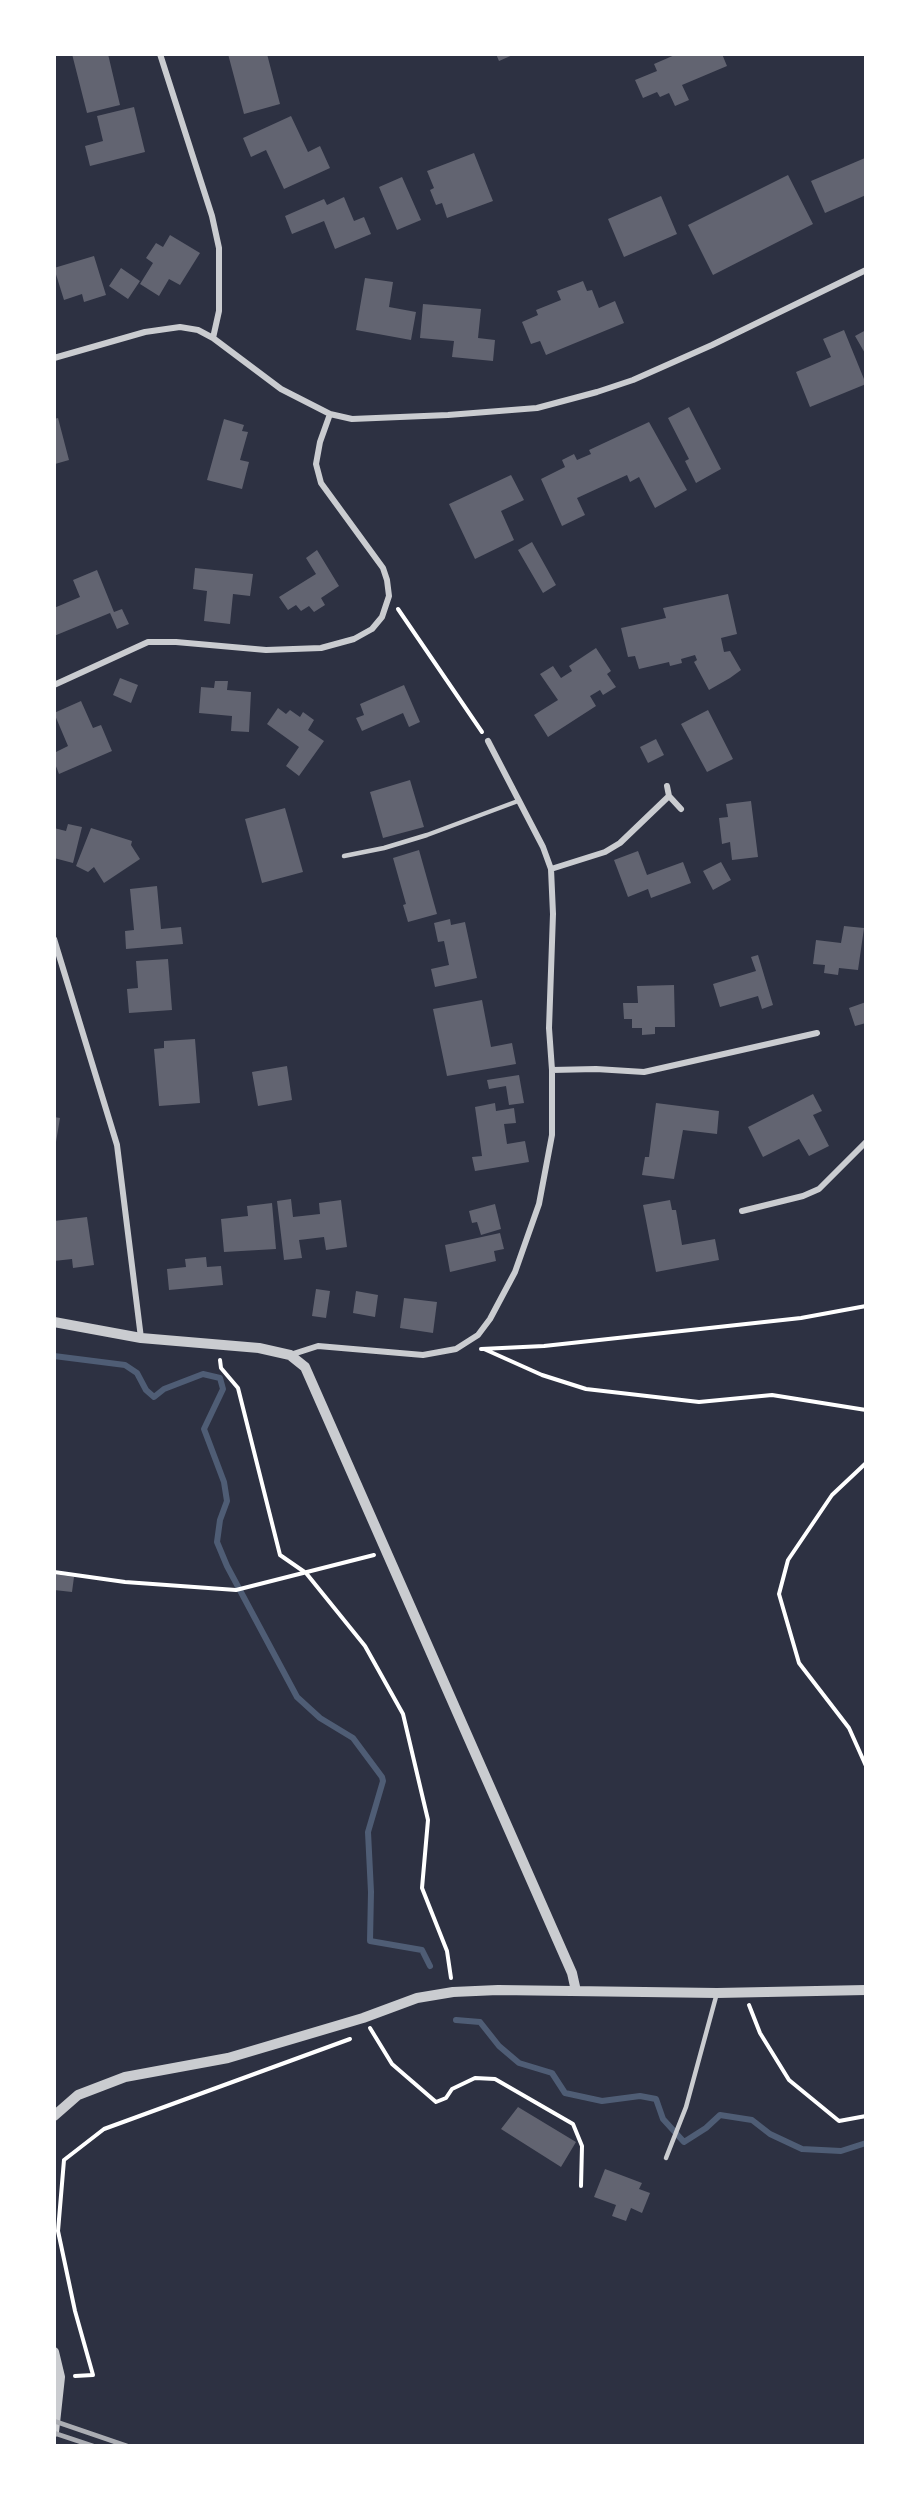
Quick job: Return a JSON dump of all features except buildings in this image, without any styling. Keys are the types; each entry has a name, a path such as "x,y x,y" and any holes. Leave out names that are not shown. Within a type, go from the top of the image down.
{"street":[{"path":"160,54 212,216 219,248 219,311 213,338"},
{"path":"54,358 145,332 180,327 198,330 213,338 281,389 330,414 352,419 448,416 537,408 597,392 674,363 866,270"},
{"path":"54,685 148,642 176,642 266,650 321,648 354,639 372,629 382,617 389,596 383,568 321,483 316,464 320,442 330,414"},
{"path":"290,1355 318,1346 423,1355 456,1349 478,1335 490,1319 515,1272 539,1204 552,1135 552,1070 549,1028 554,914 550,869 543,848 488,741"},
{"path":"667,786 669,796 681,809"},
{"path":"550,869 605,852 620,843 669,796"},
{"path":"54,939 117,1144 141,1338"},
{"path":"552,1070 596,1068 644,1072 817,1033"},
{"path":"742,1210 802,1196 819,1189 866,1142"},
{"path":"54,1322 141,1338 259,1347 290,1355 305,1367 572,1973 576,1992"},
{"path":"54,2116 78,2096 125,2077 228,2058 364,2019 417,1998 453,1992 498,1990 745,1993 866,1990"},
{"path":"54,2352 60,2377 54,2432"}],"lane":[{"path":"344,856 384,848 427,835 518,801"},
{"path":"666,2158 680,2122 717,1993"}],"path":[{"path":"389,596 488,741"},
{"path":"456,1349 544,1346 801,1318 866,1306"},
{"path":"217,1344 221,1368 238,1388 280,1555 306,1572 365,1646 403,1714 428,1820 422,1888 447,1951 453,1992"},
{"path":"483,1349 542,1375 586,1389 699,1402 772,1395 866,1410"},
{"path":"866,1463 832,1495 788,1560 779,1594 799,1663 849,1728 866,1766"},
{"path":"54,1572 125,1582 236,1590 387,1552"},
{"path":"745,1993 760,2033 789,2080 839,2121 866,2116"},
{"path":"60,2377 93,2375 75,2311 58,2231 64,2160 104,2129 353,2038 364,2019 392,2064 436,2102 446,2098 452,2089 475,2078 495,2079 573,2124 582,2146 581,2186"}],"waterway":[{"path":"54,1356 125,1365 137,1373 146,1390 154,1397 164,1389 203,1374 220,1378 223,1389 204,1429 224,1482 227,1501 220,1520 217,1542 227,1566 297,1697 320,1718 353,1738 382,1777 383,1781 368,1832 371,1892 370,1941 422,1950 430,1966"},
{"path":"456,2020 480,2022 499,2046 519,2063 552,2073 565,2093 602,2101 640,2096 656,2099 663,2119 684,2142 706,2128 720,2115 752,2120 770,2134 802,2149 841,2151 866,2143"}],"railway":[{"path":"54,2421 127,2446"},
{"path":"54,2433 93,2446"}]}
